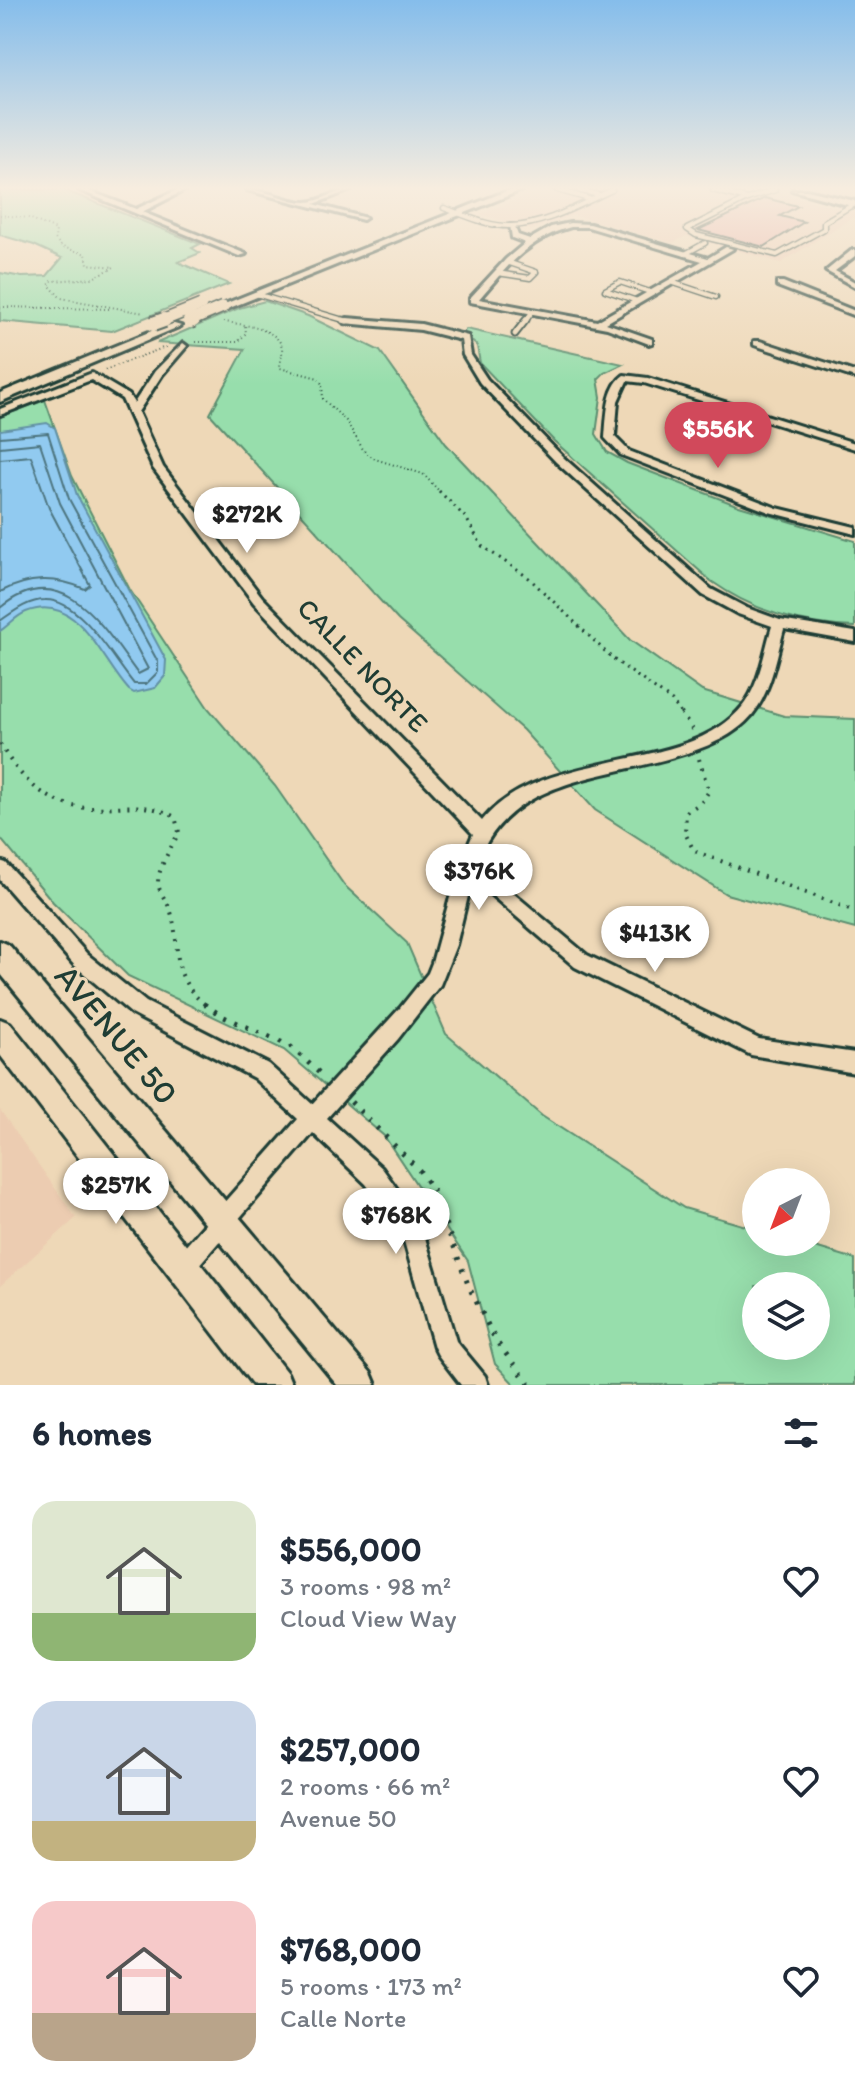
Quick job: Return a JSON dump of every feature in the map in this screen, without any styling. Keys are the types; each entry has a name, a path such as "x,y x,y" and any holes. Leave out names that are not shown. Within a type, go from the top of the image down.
{"main road":[{"path":"0,383 153,319 201,305 327,255"},
{"path":"0,398 355,255"},
{"name":"AVENUE 50","path":"0,953 359,1385"},
{"path":"2,1039 275,1385"}],"street":[{"path":"515,255 473,300 598,324 649,341"},
{"path":"687,255 709,261"},
{"path":"598,324 720,255"},
{"path":"852,255 830,271 855,285"},
{"path":"780,284 855,314"},
{"path":"347,321 421,327 465,338 467,355 483,381 560,460 707,592 734,608 778,626 855,637"},
{"path":"757,343 855,375"},
{"path":"133,412 158,373 183,346"},
{"name":"CALLE NORTE","path":"0,412 92,376 126,397 158,468 258,600 482,832"},
{"path":"855,446 645,380 624,378 613,401 610,438 625,453 773,510 855,531"},
{"path":"183,1266 436,976 458,913 475,841 490,820 525,793 696,743 727,729 747,712 760,687 778,626"},
{"path":"0,868 81,960 139,1008 261,1071 374,1176 412,1229 446,1347 476,1385"},
{"path":"466,873 495,888 581,961 758,1048 855,1063"}],"lane":[{"path":"497,273 530,278 536,272 507,262"},
{"path":"637,301 605,290 620,282 653,293"},
{"path":"671,282 716,297"},
{"path":"256,294 347,321"},
{"path":"515,334 532,312"}],"path":[{"path":"86,255 88,264 114,267 108,272 79,280 52,281 49,285 61,298 101,304 109,309"},
{"path":"0,307 109,309 153,319"},
{"path":"215,321 254,327 277,340 282,350 280,368 318,378 322,384 323,399 346,421 364,451 375,459 423,474 466,518 482,546 529,578 613,659 672,701 693,730 709,791 701,803 686,812 684,837 694,851 855,911"},
{"path":"0,744 19,774 38,792 63,804 86,808 158,806 175,817 179,832 161,870 158,885 171,912 176,962 185,981 203,1004 222,1016 290,1046 419,1170 433,1191 476,1300 496,1341 530,1385"}],"shaded area":[{"path":"752,255 794,255 781,263"},
{"path":"0,1110 76,1218 0,1286"}],"green space":[{"path":"55,255 196,255 178,262 229,284 112,331 0,321 0,273 22,277 47,276 62,258"},
{"path":"265,301 308,316 380,351 446,444 630,640 702,691 784,716 855,719 855,929 726,894 595,810 523,730 398,620 210,414 245,349 157,343 239,308"},
{"path":"466,329 623,364 598,379 601,397 596,434 607,452 627,463 739,506 855,541 855,627 779,615 744,601 711,581 554,441 480,363 477,346 463,333"},
{"path":"45,400 72,476 130,590 208,708 275,786 344,885 407,943 446,1034 542,1116 684,1208 742,1225 742,1256 830,1256 830,1252 855,1259 855,1385 515,1385 495,1364 468,1261 384,1136 284,1050 128,976 53,902 0,838 0,417"}],"water":[{"path":"47,423 55,428 77,495 166,660 165,676 155,688 134,693 129,690 86,632 60,611 44,608 26,612 0,631 0,430"}]}
